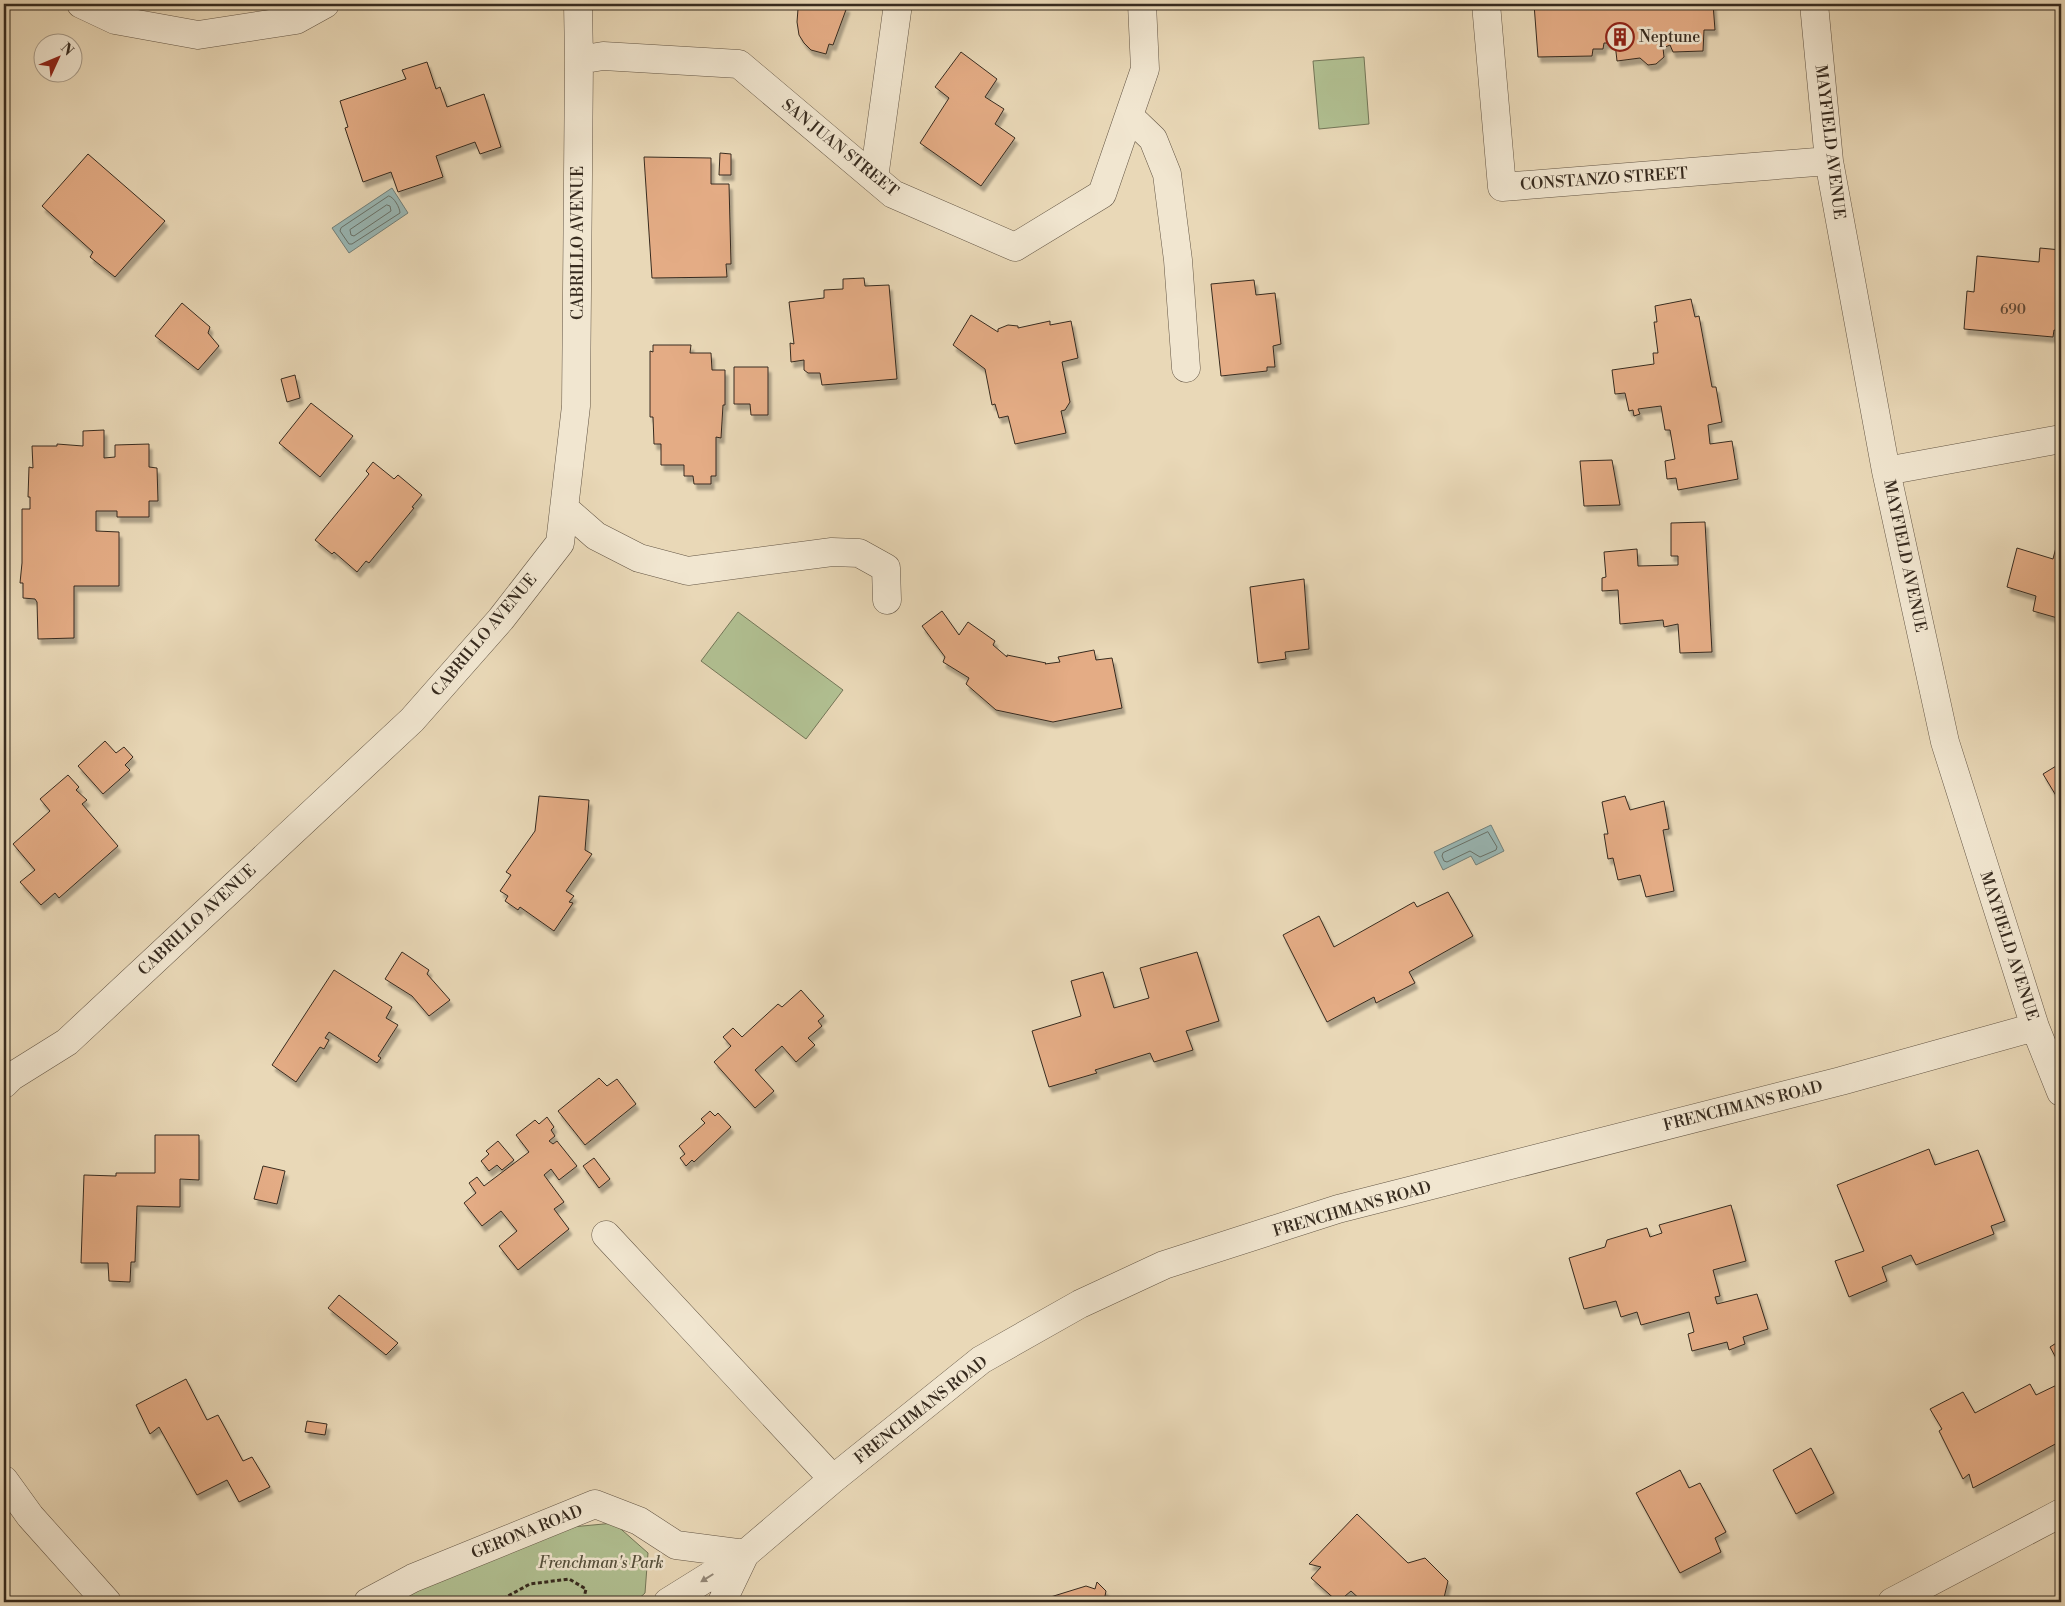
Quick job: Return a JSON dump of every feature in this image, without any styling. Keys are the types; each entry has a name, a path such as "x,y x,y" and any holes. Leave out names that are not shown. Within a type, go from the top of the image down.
{"street":[{"path":"81,4 115,20 198,35 296,20 325,4"},
{"name":"CABRILLO AVENUE","path":"6,1078 66,1042 412,720 501,620 560,543 576,406 578,4"},
{"path":"874,178 898,4"},
{"name":"SAN JUAN STREET","path":"579,60 603,56 739,64 893,194 1015,247 1102,194 1145,69 1142,4"},
{"name":"CONSTANZO STREET","path":"1486,4 1502,187 1829,162"},
{"name":"MAYFIELD AVENUE","path":"1814,4 1829,162 1886,471 1945,742 2035,1027 2061,1092"},
{"path":"1129,116 1153,139 1167,174 1178,260 1186,368"},
{"path":"1886,471 2061,439"},
{"path":"564,508 596,536 639,558 688,571 832,552 858,553 886,568 887,600"},
{"name":"FRENCHMANS ROAD","path":"668,1602 745,1554 833,1479 981,1360 1080,1304 1164,1265 1338,1209 1841,1081 2035,1027"},
{"path":"606,1235 833,1479"},
{"path":"4,1480 30,1516 108,1602"},
{"name":"GERONA ROAD","path":"368,1602 413,1578 595,1504 639,1521 676,1545 745,1554"},
{"path":"1892,1602 2061,1513"},
{"name":"FRENCHMANS ROAD","path":"722,1602 745,1554"}],"path":[{"path":"497,1602 530,1584 569,1579 586,1588 583,1602"}],"green space":[{"path":"1364,57 1369,124 1319,129 1313,61"},
{"path":"738,612 843,690 806,739 701,661"},
{"name":"Frenchman's Park","path":"614,1523 648,1553 645,1593 635,1602 394,1602 418,1589 572,1527"}],"water":[{"path":"392,188 408,213 349,253 332,228"},
{"path":"1491,825 1504,851 1476,865 1471,856 1443,870 1434,852"}],"building":[{"path":"806,4 842,4 847,7 833,45 829,44 826,54 811,50 799,35 798,9"},
{"name":"Neptune","path":"1534,4 1713,4 1715,30 1704,30 1703,51 1673,52 1670,45 1663,48 1664,57 1656,64 1648,65 1640,58 1617,61 1615,43 1604,43 1603,49 1593,49 1592,56 1538,57"},
{"path":"961,52 997,79 985,97 1004,109 995,124 1015,138 981,186 920,143 949,98 935,87"},
{"path":"427,62 436,89 440,87 447,107 484,94 501,147 480,154 475,142 436,156 443,177 398,192 391,172 363,182 345,128 348,127 340,101 406,79 402,70"},
{"path":"720,153 731,154 731,175 719,175"},
{"path":"88,154 165,221 115,277 90,257 93,252 42,206"},
{"path":"644,157 711,158 711,184 729,184 731,264 726,264 727,277 652,278"},
{"path":"2040,248 2061,250 2061,331 2054,330 2053,337 1964,329 1967,291 1974,292 1977,256 2039,262"},
{"path":"864,278 865,286 889,285 897,379 822,385 820,373 808,373 804,370 804,360 791,362 790,343 794,344 789,302 824,298 824,290 843,289 843,279"},
{"path":"1254,280 1256,295 1275,293 1281,344 1273,346 1275,367 1267,367 1267,371 1221,376 1211,284"},
{"path":"1691,299 1695,317 1699,316 1712,387 1716,387 1722,422 1708,425 1710,444 1732,441 1738,479 1678,490 1676,478 1667,479 1665,461 1675,459 1670,430 1665,430 1661,406 1638,409 1640,414 1634,416 1633,410 1629,411 1625,393 1615,394 1612,370 1654,364 1653,353 1658,353 1654,322 1657,322 1655,306"},
{"path":"182,303 210,327 208,333 219,346 198,370 155,336"},
{"path":"971,315 998,332 998,329 1008,325 1018,326 1018,328 1050,321 1050,325 1071,321 1078,358 1062,362 1070,402 1065,410 1061,411 1066,433 1015,444 1008,416 999,418 995,404 992,405 985,369 953,345"},
{"path":"653,345 691,345 690,353 711,353 712,370 725,370 725,405 723,405 721,438 716,437 716,476 711,476 711,484 694,484 693,476 684,476 684,465 661,465 661,444 654,444 653,417 650,417 650,351 653,352"},
{"path":"734,367 768,367 768,415 751,415 750,404 734,404"},
{"path":"295,375 300,398 287,402 281,379"},
{"path":"311,403 353,436 320,477 279,443"},
{"path":"104,430 104,458 115,457 115,445 149,444 149,467 157,468 158,501 149,501 149,517 117,517 117,511 96,511 96,531 119,532 119,586 74,586 74,638 38,639 37,602 35,599 23,598 23,583 20,583 22,509 30,509 30,497 28,497 29,467 33,468 32,446 57,446 57,444 83,446 83,431"},
{"path":"1612,460 1620,505 1584,506 1580,461"},
{"path":"373,462 394,479 398,475 422,495 412,507 414,508 369,563 366,561 357,572 334,552 332,554 315,540 369,474 366,471"},
{"path":"1705,522 1712,652 1680,653 1678,624 1664,627 1663,620 1620,624 1618,590 1602,591 1602,578 1606,577 1604,552 1637,549 1638,566 1678,565 1678,556 1671,556 1671,523"},
{"path":"2061,528 2061,619 2033,611 2036,596 2007,587 2017,548 2053,559"},
{"path":"1304,579 1309,649 1285,652 1286,659 1258,663 1250,587"},
{"path":"942,611 959,635 968,622 995,641 993,645 1007,657 1007,655 1045,664 1060,662 1058,657 1094,650 1096,660 1112,658 1122,708 1053,722 996,710 966,684 969,678 943,662 945,657 922,626"},
{"path":"105,741 116,753 124,747 133,757 125,765 130,770 103,794 78,766"},
{"path":"2061,763 2061,804 2043,774"},
{"path":"68,775 79,787 76,790 87,800 82,804 118,846 59,898 55,893 41,905 20,882 35,870 13,844 50,811 40,799"},
{"path":"539,796 589,800 585,850 592,854 566,891 574,896 569,902 573,903 554,931 520,907 518,910 505,901 508,896 500,891 511,875 506,872 535,831"},
{"path":"1625,796 1630,810 1664,801 1669,829 1663,830 1674,891 1646,897 1640,875 1618,880 1613,858 1608,859 1604,834 1608,834 1602,802"},
{"path":"1448,892 1473,936 1409,972 1415,983 1376,1003 1374,997 1327,1022 1283,935 1319,916 1334,947 1414,902 1417,907"},
{"path":"402,952 429,970 427,974 450,1000 429,1016 412,996 385,979"},
{"path":"1197,952 1219,1021 1186,1031 1193,1050 1154,1062 1150,1053 1095,1070 1097,1073 1049,1087 1032,1031 1081,1016 1071,981 1103,972 1114,1008 1149,998 1140,968"},
{"path":"334,970 392,1007 386,1018 398,1025 378,1056 381,1058 377,1063 329,1032 325,1038 329,1040 324,1049 320,1047 296,1082 272,1065"},
{"path":"801,990 824,1016 818,1021 822,1026 808,1038 815,1045 796,1062 782,1046 755,1070 774,1091 755,1108 714,1062 731,1046 723,1037 733,1028 742,1037 778,1004 782,1007"},
{"path":"599,1078 607,1086 617,1079 636,1104 585,1145 558,1111"},
{"path":"710,1111 715,1116 718,1113 731,1127 694,1162 692,1160 686,1166 680,1158 685,1154 679,1146 705,1123 701,1119"},
{"path":"547,1117 554,1127 551,1130 555,1136 549,1141 553,1144 557,1141 577,1166 559,1180 551,1169 544,1175 564,1202 554,1209 569,1229 518,1270 499,1246 517,1231 501,1211 482,1226 464,1203 476,1193 469,1183 477,1177 484,1186 529,1152 516,1135 535,1120 539,1124"},
{"path":"155,1135 199,1135 199,1180 180,1179 180,1207 137,1206 135,1262 131,1262 130,1282 109,1281 108,1263 81,1263 84,1175 116,1176 116,1173 155,1173"},
{"path":"498,1141 514,1160 502,1170 497,1165 489,1171 481,1161 489,1154 486,1151"},
{"path":"1929,1149 1935,1165 1978,1150 2005,1221 1991,1226 1994,1234 1916,1265 1911,1255 1882,1267 1887,1281 1849,1297 1835,1261 1864,1251 1837,1185"},
{"path":"594,1158 610,1179 599,1188 583,1166"},
{"path":"263,1166 285,1171 277,1204 254,1199"},
{"path":"1731,1205 1746,1261 1713,1270 1720,1296 1715,1297 1717,1304 1757,1294 1768,1329 1743,1337 1745,1344 1729,1350 1727,1342 1692,1351 1688,1334 1694,1332 1689,1312 1641,1325 1637,1312 1621,1317 1616,1301 1584,1309 1569,1258 1605,1247 1607,1240 1647,1228 1650,1237 1662,1233 1659,1225"},
{"path":"339,1295 398,1343 386,1355 328,1308"},
{"path":"2061,1340 2061,1367 2050,1347"},
{"path":"186,1379 207,1420 218,1415 243,1461 252,1457 270,1487 239,1502 227,1480 197,1495 159,1427 150,1434 136,1405"},
{"path":"2061,1383 2061,1441 1973,1488 1969,1474 1963,1479 1939,1431 1942,1429 1930,1409 1963,1392 1975,1413 2030,1384 2036,1395"},
{"path":"307,1421 327,1424 325,1435 305,1432"},
{"path":"1811,1448 1834,1493 1796,1514 1773,1470"},
{"path":"1680,1470 1689,1488 1700,1483 1726,1532 1715,1538 1721,1552 1680,1573 1636,1493"},
{"path":"1357,1514 1408,1563 1425,1558 1448,1581 1443,1602 1363,1602 1351,1591 1338,1602 1311,1578 1321,1567 1309,1564"},
{"path":"1097,1582 1106,1591 1104,1601 1106,1602 1043,1602 1044,1599 1086,1586 1095,1589"},
{"path":"1200,1598 1207,1602 1186,1602"}],"place":[{"name":"Neptune","path":"1620,37"}]}
